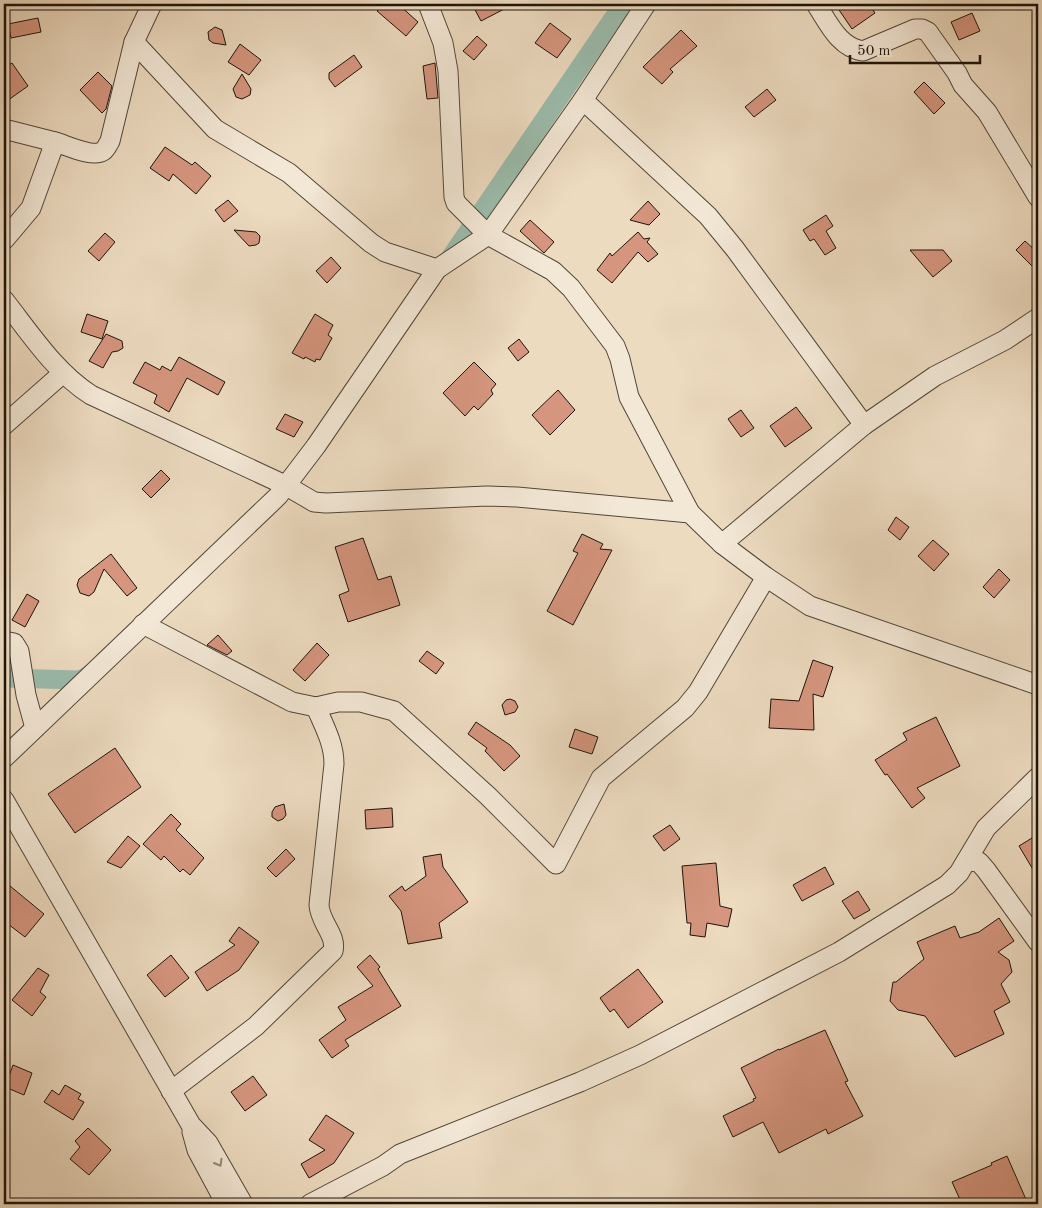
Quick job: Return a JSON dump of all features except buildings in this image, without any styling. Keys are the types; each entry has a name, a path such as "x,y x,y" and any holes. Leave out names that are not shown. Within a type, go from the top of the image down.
{"street":[{"path":"4,129 94,154 102,152 110,141 134,42 152,4"},
{"path":"428,4 443,43 448,71 454,197 456,203 488,236 553,271 571,288 615,346 629,397 690,514 722,544 766,577 810,606 1038,685"},
{"path":"4,758 278,496 316,446 437,269 488,236 583,100 646,4"},
{"path":"816,4 841,40 854,50 863,51 915,29 922,29 928,32 958,73 963,85 987,112 1038,197"},
{"path":"134,42 215,129 289,173 371,243 385,252 437,269"},
{"path":"583,100 708,216 735,249 864,425"},
{"path":"4,240 31,208 55,142"},
{"path":"4,300 63,373 75,385 91,395 285,485 314,502 487,496 517,497 690,514"},
{"path":"722,544 864,425 935,376 1005,340 1038,318"},
{"path":"4,425 63,373"},
{"path":"143,624 292,702 316,707 338,702 361,702 394,711 488,796 556,864 601,778 685,708 698,692 766,577"},
{"path":"4,641 14,643 19,651 26,694 35,728"},
{"path":"171,1091 256,1026 333,951 334,942 322,920 319,905 334,754 331,741 316,707"},
{"path":"310,1204 383,1166 400,1154 580,1082 640,1055 839,952 947,885 959,874 986,828 1038,777"},
{"path":"4,800 191,1126 208,1143 243,1204"},
{"path":"967,861 978,862 986,870 1038,942"},
{"path":"191,1126 197,1150 226,1204"}],"waterway":[{"path":"448,261 623,4"},
{"path":"4,678 80,680 96,671"}]}
